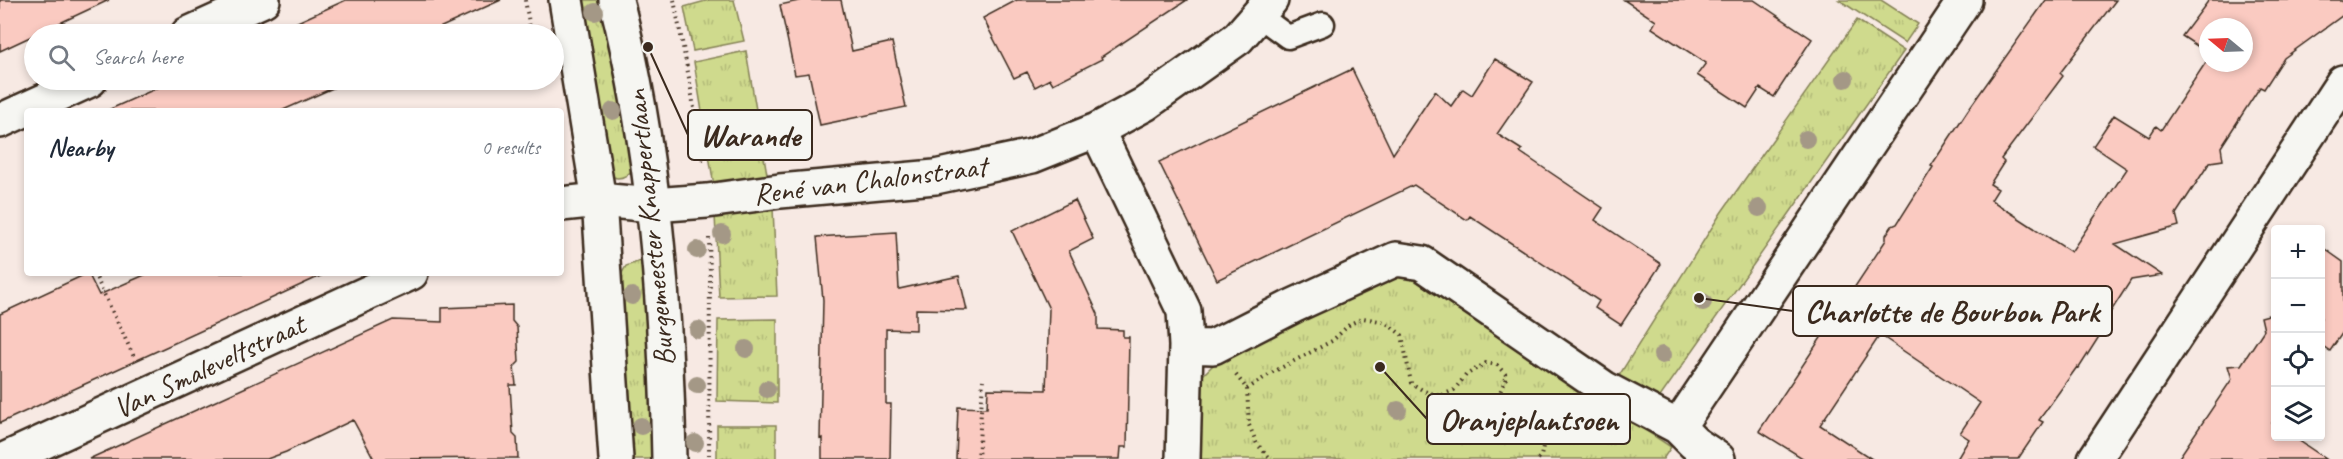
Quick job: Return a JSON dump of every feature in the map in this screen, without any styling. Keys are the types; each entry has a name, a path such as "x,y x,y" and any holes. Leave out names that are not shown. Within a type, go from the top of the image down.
{"street":[{"path":"210,24 262,0"},
{"name":"Burgemeester Knappertlaan","path":"566,0 598,200 616,459"},
{"name":"Burgemeester Knappertlaan","path":"616,0 632,66 653,205 667,383 669,459"},
{"path":"1678,427 1952,4"},
{"name":"René van Chalonstraat","path":"598,200 653,205 935,177 1032,156 1097,130 1145,104 1238,38 1265,7"},
{"path":"2095,459 2343,82"},
{"path":"29,108 68,90"},
{"path":"0,121 24,110"},
{"path":"1097,130 1199,346 1183,459"},
{"path":"564,204 598,200"},
{"path":"1199,346 1396,259 1422,263 1604,388 1678,427 1694,443 1718,459"},
{"name":"Van Smaleveltstraat","path":"6,459 404,276"}],"lane":[{"path":"1265,7 1288,37 1323,24"}],"path":[{"path":"525,0 529,24"},
{"path":"95,276 151,393"},
{"path":"1247,389 1273,372 1332,342 1350,324 1363,318 1384,322 1402,335 1411,383 1424,391 1440,396 1454,390 1466,375 1486,363 1497,365 1507,376 1492,411 1497,423 1547,427"},
{"path":"1199,346 1247,389 1250,425 1257,444 1271,459"},
{"path":"978,459 982,380"},
{"path":"1538,459 1541,456 1547,427 1564,405 1604,388"}],"green space":[{"path":"576,0 606,0 634,168 622,177 615,178 608,175"},
{"path":"709,0 734,0 744,41 693,51 684,7"},
{"path":"1839,0 1881,0 1918,24 1905,43"},
{"path":"1857,20 1904,51 1653,407 1615,382 1721,213"},
{"path":"746,51 768,180 714,186 694,62"},
{"path":"773,208 777,296 719,297 715,215"},
{"path":"643,260 660,459 627,459 617,282 626,266"},
{"path":"1391,275 1408,275 1418,280 1671,447 1663,459 1196,459 1200,382 1203,375 1214,364"},
{"path":"777,319 777,403 717,401 718,320"},
{"path":"717,425 776,425 776,459 717,459"}],"building":[{"path":"0,0 109,0 58,24 24,24 24,40 0,51"},
{"path":"346,0 501,0 448,24 293,24"},
{"path":"803,0 841,0 852,51 892,42 906,107 820,125 809,73 795,75 780,5"},
{"path":"1017,0 1187,0 1101,57 1102,59 1053,84 1050,79 1035,87 1027,72 1014,78 983,18"},
{"path":"1624,0 1754,0 1812,39 1774,97 1760,88 1747,108 1697,75 1706,63 1652,28 1656,21"},
{"path":"2046,0 2116,0 2060,73 2063,76 2001,159 2004,162 1990,184 1998,189 1991,200 2071,252 2127,169 2093,146 2114,115 2149,137 2156,126 2161,130 2199,72 2253,72 2253,18 2199,18 2199,47 2182,36 2209,0 2343,0 2343,15 2284,58 2264,89 2260,87 2221,147 2223,160 2210,162 2176,214 2179,226 2115,244 2162,275 2131,280 2097,333 2100,335 2079,368 2077,367 2039,420 2043,422 2018,459 1957,459 1969,439 1960,433 1980,403 1880,335 1820,425 1872,459 1804,459 1759,431 1886,240 1886,235 1892,226 1897,224 1933,167 1931,166"},
{"path":"1495,59 1533,82 1497,134 1603,208 1595,220 1661,264 1621,325 1595,308 1599,301 1470,216 1467,220 1414,185 1217,280 1159,162 1352,69 1393,154 1435,91 1451,106 1463,89 1472,95"},
{"path":"153,90 328,90 288,108 113,108"},
{"path":"1075,200 1093,239 1069,251 1098,314 1098,329 1123,330 1123,337 1129,337 1127,447 1121,447 1120,459 956,459 958,407 987,408 988,389 1046,390 1049,309 1012,231"},
{"path":"896,232 899,289 959,276 967,310 916,309 916,330 886,329 886,404 891,404 890,459 822,459 822,438 820,439 823,300 817,237"},
{"path":"2325,249 2343,262 2343,332 2330,351 2325,348"},
{"path":"82,276 90,276 99,295 142,276 320,276 0,423 0,314"},
{"path":"512,305 512,321 517,327 519,362 514,367 516,385 510,385 513,434 517,438 518,458 374,459 353,420 267,459 89,459 393,320 442,322 442,308"},
{"path":"2271,314 2271,441 2299,441 2326,459 2178,459 2232,379 2228,366 2241,365 2264,330 2261,317"}],"place":[{"name":"Warande","path":"648,47"},
{"name":"Charlotte de Bourbon Park","path":"1699,298"},
{"name":"Oranjeplantsoen","path":"1380,367"}]}
